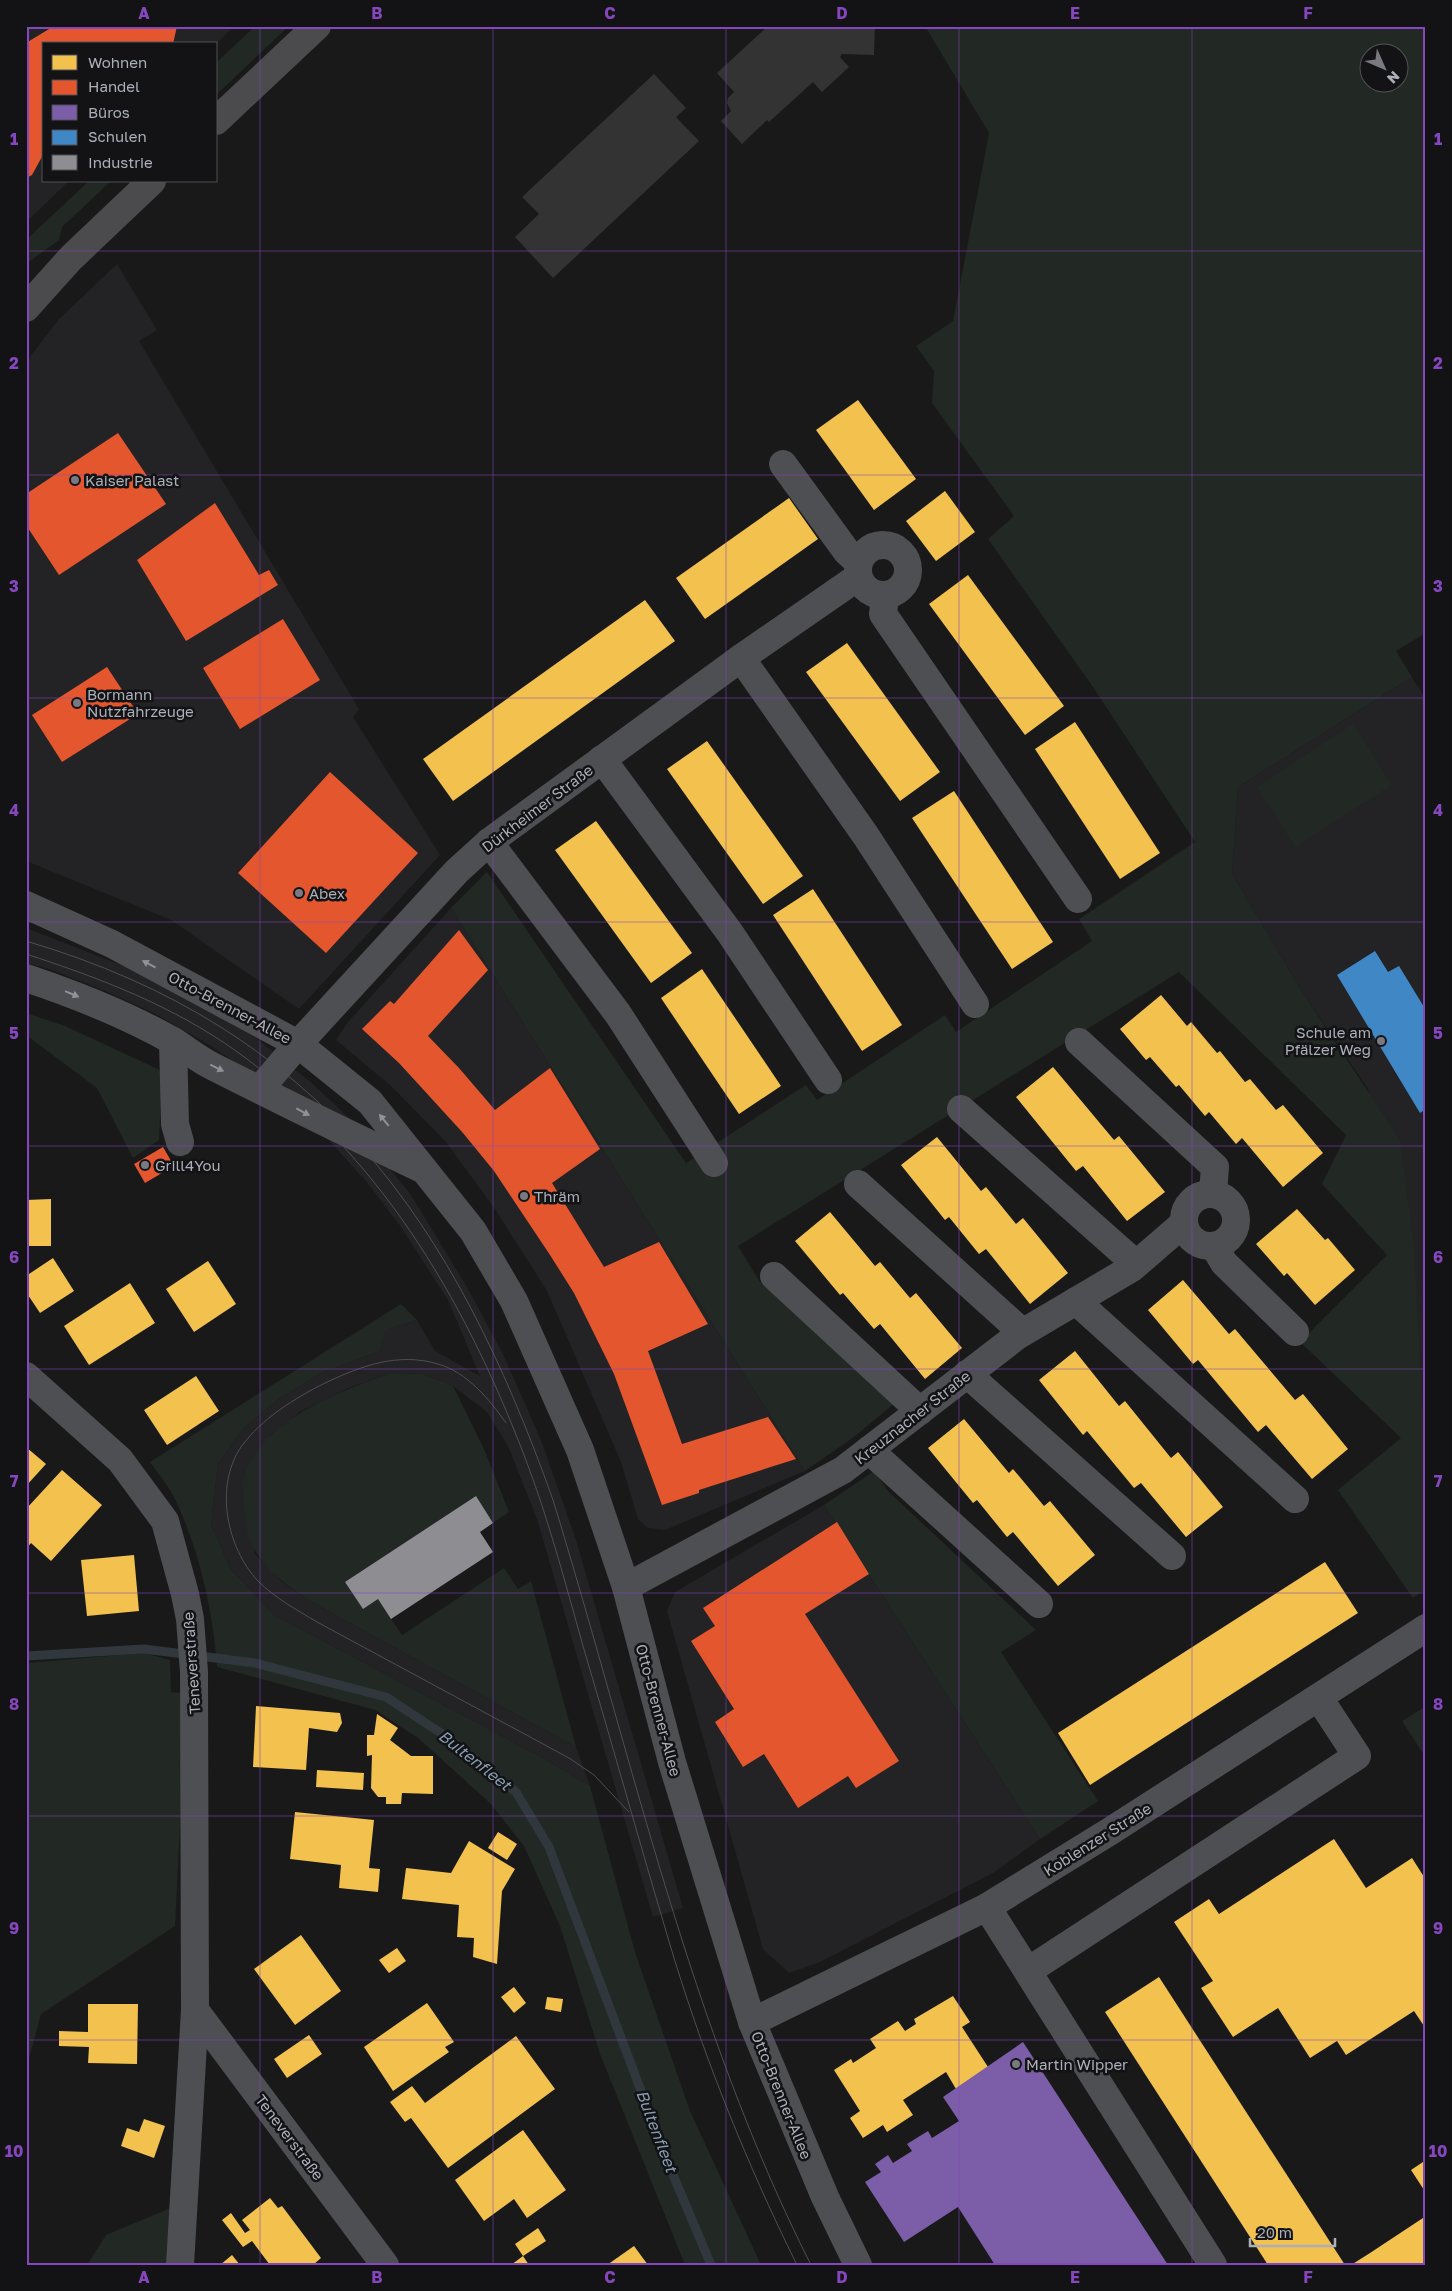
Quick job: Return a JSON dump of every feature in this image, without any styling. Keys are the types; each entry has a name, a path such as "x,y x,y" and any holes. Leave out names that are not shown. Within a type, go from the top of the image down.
{"main road":[{"path":"218,119 317,26"},
{"path":"26,308 71,258 151,182"},
{"path":"26,289 71,258"}],"street":[{"path":"783,464 847,552 868,592 885,596 883,614 1078,899"},
{"name":"Dürkheimer Straße","path":"260,1089 298,1044 457,871 489,842 858,570 868,549 884,544 898,550 907,562 908,577 900,590 885,596"},
{"path":"741,658 866,836 975,1004"},
{"path":"602,760 730,933 828,1080"},
{"path":"489,842 618,1014 714,1163"},
{"name":"Otto-Brenner-Allee","path":"26,905 121,949 298,1044 370,1102 473,1231 514,1301 580,1450 626,1587 672,1762 752,2022 825,2197 858,2265"},
{"name":"Otto-Brenner-Allee","path":"26,978 69,992 173,1041 209,1064 308,1115 426,1171"},
{"path":"173,1041 175,1124 180,1142"},
{"path":"1079,1042 1215,1167 1213,1194 1226,1199 1235,1210 1236,1225 1229,1239 1214,1246 1200,1245 1189,1236 1184,1223"},
{"path":"961,1109 1136,1264"},
{"path":"858,1184 1022,1332"},
{"name":"Kreuznacher Straße","path":"626,1587 843,1470 1022,1332 1136,1264 1184,1223 1187,1208 1198,1196 1213,1194"},
{"path":"1214,1246 1224,1263 1295,1332"},
{"path":"774,1276 920,1410"},
{"path":"1076,1301 1295,1499"},
{"path":"967,1374 1172,1556"},
{"name":"Teneverstraße","path":"26,1376 120,1460 165,1520 190,1619 194,1672 195,2010 180,2265"},
{"path":"869,1450 1039,1604"},
{"name":"Koblenzer Straße","path":"752,2022 988,1907 1319,1698 1426,1628"},
{"path":"1028,1971 1357,1756 1319,1698"},
{"path":"988,1907 1213,2265"},
{"name":"Teneverstraße","path":"195,2010 385,2265"}],"shaded area":[{"path":"26,26 234,26 218,42 42,42 42,182 68,182 26,222"},
{"path":"255,26 289,26 218,93 218,61"},
{"path":"925,26 1426,26 1426,633 1396,651 1412,677 1238,787 1232,874 1303,993 1400,1140 1414,1247 1424,1428 1426,1433 1426,1589 1413,1598 1338,1490 1401,1438 1300,1342 1387,1255 1322,1184 1346,1135 1179,972 738,1246 760,1282 896,1402 854,1437 805,1471 451,908 487,872 686,1163 806,1085 817,1100 945,1015 956,1032 1092,941 1079,919 1195,842 1093,687 988,539 1014,516 932,403 934,371 916,346 953,321 989,133"},
{"path":"88,182 110,182 62,227 59,240 26,264 26,240"},
{"path":"117,264 157,330 139,341 359,709 353,717 440,855 299,1009 171,920 26,861 26,362 59,319"},
{"name":"Schule am Pfälzer Weg","path":"1412,677 1426,699 1426,1433 1424,1428 1419,1348 1368,1089 1303,993 1232,874 1238,787"},
{"path":"1353,724 1392,785 1295,847 1257,787"},
{"path":"451,908 805,1471 665,1530 648,1528 638,1519 621,1462 547,1291 495,1209 445,1141 390,1085 336,1040 348,1022"},
{"path":"26,928 129,968 247,1031 313,1084 349,1118 411,1195 467,1287 502,1352 541,1440 576,1540 683,1908 653,1917 537,1519 508,1446 487,1412 453,1386 422,1374 391,1373 351,1387 301,1411 271,1435 250,1462 255,1554 281,1581 310,1601 576,1747 590,1786 543,1758 274,1615 230,1568 211,1524 218,1464 242,1430 276,1401 321,1373 380,1351 384,1330 417,1320 435,1351 480,1376 448,1300 401,1227 365,1180 321,1132 258,1078 211,1046 152,1012 49,969 26,963"},
{"path":"26,1013 65,1026 162,1071 159,1140 133,1158 97,1088 26,1035"},
{"path":"401,1304 417,1320 385,1330 380,1351 321,1373 276,1401 242,1430 218,1464 211,1524 230,1568 274,1615 543,1758 590,1786 635,1952 690,2111 761,2265 685,2265 600,2054 560,1926 524,1846 491,1804 418,1738 375,1710 217,1667 208,1602 191,1537 174,1497 150,1462"},
{"path":"391,1373 422,1374 453,1386 484,1449 509,1512 493,1523 476,1497 363,1609 378,1599 402,1635 504,1568 518,1589 531,1581 576,1747 310,1601 284,1583 256,1552 246,1524 243,1481 251,1460 265,1441 303,1411 325,1399"},
{"path":"874,1471 888,1491 1036,1630 1001,1652 1098,1801 1040,1839 824,1505"},
{"path":"824,1505 1040,1839 993,1873 820,1962 789,1973 763,1949 667,1611 675,1592"},
{"path":"144,1653 170,1660 171,1692 181,1693 182,1786 175,1926 41,2014 26,2070 26,1663"},
{"path":"1426,1706 1426,1758 1402,1721"},
{"path":"173,2207 166,2265 87,2265 106,2235"}],"building: Wohnen":[{"path":"858,400 916,479 874,510 816,430"},
{"path":"945,491 975,532 936,561 906,521"},
{"path":"789,498 818,539 705,619 676,578"},
{"path":"968,575 1064,706 1025,735 929,604"},
{"path":"645,600 675,641 453,801 423,759"},
{"path":"847,643 940,772 900,801 806,672"},
{"path":"1075,722 1160,853 1120,879 1035,749"},
{"path":"707,741 803,876 763,904 667,769"},
{"path":"954,791 1053,942 1012,969 912,818"},
{"path":"596,821 692,953 651,983 555,850"},
{"path":"813,889 902,1025 862,1051 773,915"},
{"path":"702,969 781,1086 739,1114 661,998"},
{"path":"1161,995 1187,1026 1191,1022 1217,1053 1220,1051 1245,1082 1250,1079 1276,1110 1283,1105 1323,1153 1283,1187 1242,1138 1236,1144 1209,1112 1205,1116 1179,1085 1176,1087 1150,1057 1146,1060 1120,1029"},
{"path":"1053,1067 1114,1140 1119,1136 1165,1192 1127,1221 1083,1166 1076,1171 1016,1097"},
{"path":"937,1137 981,1191 986,1187 1016,1224 1023,1218 1068,1273 1030,1304 986,1249 979,1254 949,1217 945,1220 901,1165"},
{"path":"51,1199 51,1246 26,1246 26,1200"},
{"path":"1297,1209 1325,1240 1328,1238 1355,1270 1315,1305 1287,1273 1284,1276 1256,1244"},
{"path":"830,1212 875,1266 880,1262 910,1298 916,1293 962,1348 925,1379 880,1324 874,1329 843,1293 840,1295 795,1241"},
{"path":"53,1258 74,1291 40,1313 26,1292 26,1276"},
{"path":"208,1261 236,1304 194,1332 166,1289"},
{"path":"1183,1280 1229,1334 1235,1329 1295,1400 1303,1394 1348,1449 1312,1479 1266,1425 1258,1432 1198,1360 1193,1364 1148,1310"},
{"path":"130,1283 155,1323 89,1365 64,1326"},
{"path":"1075,1351 1119,1406 1125,1401 1171,1458 1178,1452 1223,1507 1186,1537 1141,1483 1134,1488 1087,1431 1083,1435 1039,1380"},
{"path":"196,1376 219,1411 167,1445 144,1410"},
{"path":"964,1419 1009,1473 1013,1469 1044,1506 1050,1501 1095,1555 1058,1586 1013,1532 1007,1537 977,1500 973,1503 928,1448"},
{"path":"26,1447 46,1464 26,1486"},
{"path":"62,1470 102,1505 51,1561 31,1543 26,1549 26,1509"},
{"path":"134,1555 139,1611 87,1616 81,1560"},
{"path":"1325,1562 1358,1613 1090,1785 1058,1733"},
{"path":"256,1706 340,1713 342,1723 337,1732 309,1728 306,1770 253,1767"},
{"path":"377,1714 398,1728 390,1740 411,1756 433,1756 433,1794 402,1793 401,1804 386,1804 386,1797 378,1797 371,1788 372,1755 367,1756 367,1735 374,1735"},
{"path":"317,1770 364,1773 363,1790 316,1787"},
{"path":"295,1812 374,1820 369,1868 380,1869 378,1892 339,1888 341,1865 290,1859"},
{"path":"498,1832 517,1844 507,1860 488,1848"},
{"path":"1334,1839 1366,1888 1412,1858 1426,1880 1426,2029 1414,2011 1346,2055 1337,2041 1310,2058 1278,2008 1233,2037 1201,1988 1213,1981 1174,1922 1209,1899 1219,1914"},
{"path":"469,1841 515,1869 502,1891 497,1964 473,1957 474,1938 457,1937 459,1905 402,1899 406,1868 451,1873"},
{"path":"301,1935 341,1991 295,2025 254,1969"},
{"path":"397,1948 406,1961 389,1973 379,1960"},
{"path":"1159,1977 1345,2265 1268,2265 1105,2012"},
{"path":"514,1987 526,2003 514,2013 501,1997"},
{"path":"953,1996 970,2022 962,2027 988,2067 956,2089 946,2072 903,2100 913,2115 887,2132 883,2125 863,2138 850,2118 860,2111 834,2070 851,2059 853,2063 876,2048 870,2039 898,2021 905,2031 916,2024 914,2019"},
{"path":"547,1997 563,1999 561,2012 545,2009"},
{"path":"427,2003 454,2042 445,2047 449,2052 393,2091 364,2047"},
{"path":"88,2004 138,2004 137,2064 88,2063 89,2047 59,2046 59,2031 88,2032"},
{"path":"309,2035 322,2054 287,2078 274,2059"},
{"path":"516,2036 555,2089 448,2168 411,2118 405,2122 390,2102 412,2086 425,2103"},
{"path":"144,2119 165,2126 154,2158 121,2146 127,2128 139,2132"},
{"path":"523,2130 566,2190 527,2218 514,2199 484,2221 455,2180"},
{"path":"1426,2160 1426,2193 1411,2170"},
{"path":"270,2198 278,2208 282,2206 321,2258 313,2265 270,2265 252,2241 243,2247 222,2220 231,2213 245,2233 250,2230 242,2220"},
{"path":"1426,2216 1426,2265 1351,2265 1370,2253"},
{"path":"538,2228 546,2241 523,2256 515,2244"},
{"path":"634,2246 648,2265 607,2265"},
{"path":"232,2255 240,2265 220,2265"},
{"path":"523,2256 529,2265 511,2265"}],"building: Handel":[{"path":"54,26 177,26 173,42 42,42 42,157 32,175 26,178 26,43"},
{"path":"118,433 166,504 59,575 26,525 26,494"},
{"path":"215,503 259,575 269,570 278,585 186,641 137,560"},
{"path":"283,619 320,680 240,729 203,668"},
{"path":"107,667 138,714 62,762 32,715"},
{"path":"330,772 418,853 326,953 238,873"},
{"path":"459,930 488,970 428,1036 459,1068 495,1110 550,1068 600,1149 552,1183 604,1267 659,1242 708,1324 648,1351 682,1444 768,1417 796,1459 699,1490 699,1493 662,1505 614,1374 574,1293 494,1171 463,1133 399,1063 362,1029 390,1001 394,1004"},
{"path":"163,1147 174,1166 145,1183 134,1164"},
{"path":"837,1522 869,1574 805,1614 899,1761 856,1788 848,1776 798,1808 764,1754 743,1767 715,1722 734,1709 691,1641 715,1626 703,1608"}],"building: Büros":[{"path":"1023,2042 1168,2265 995,2265 958,2207 904,2242 865,2182 881,2172 875,2164 888,2155 893,2163 912,2151 907,2144 928,2131 932,2138 959,2121 943,2097"}],"building: Schulen":[{"path":"1375,951 1388,972 1399,966 1424,1007 1426,1006 1426,1109 1420,1113 1337,975"}],"building: Industrie":[{"path":"476,1496 493,1523 480,1532 493,1552 391,1619 378,1599 363,1609 345,1582"}],"building: Sonstige":[{"path":"768,26 875,27 874,55 842,54 840,57 849,67 822,92 813,82 769,122 767,120 742,144 721,121 731,111 727,103 728,98 734,92 717,73"},
{"path":"654,74 686,108 676,117 699,141 553,278 515,237 539,214 522,197"}],"waterway":[{"name":"Bultenfleet","path":"26,1656 144,1649 255,1663 386,1697 447,1737 516,1792 549,1847 671,2170 711,2265"}],"tram line":[{"path":"26,941 129,979 219,1026 296,1083 363,1148 421,1223 470,1307 514,1399 553,1500 637,1791 697,1985 730,2080 768,2173 811,2265"},
{"path":"26,954 108,983 187,1020 236,1051 287,1091 332,1135 373,1181 410,1231 443,1283 473,1338 500,1396 533,1478 556,1550 668,1938 695,2022 742,2145 797,2265"},
{"path":"506,1423 493,1405 468,1380 459,1373 438,1364 423,1361 394,1360 352,1371 325,1383 279,1410 258,1427 241,1447 233,1463 228,1480 226,1498 232,1535 238,1552 247,1567 258,1581 279,1598 317,1622 569,1758 594,1775 629,1812"}],"place":[{"name":"Kaiser Palast","path":"75,480"},
{"name":"Bormann Nutzfahrzeuge","path":"77,703"},
{"name":"Abex","path":"299,893"},
{"name":"Schule am Pfälzer Weg","path":"1381,1041"},
{"name":"Grill4You","path":"145,1165"},
{"name":"Thräm","path":"524,1196"},
{"name":"Martin Wipper","path":"1016,2064"}]}
